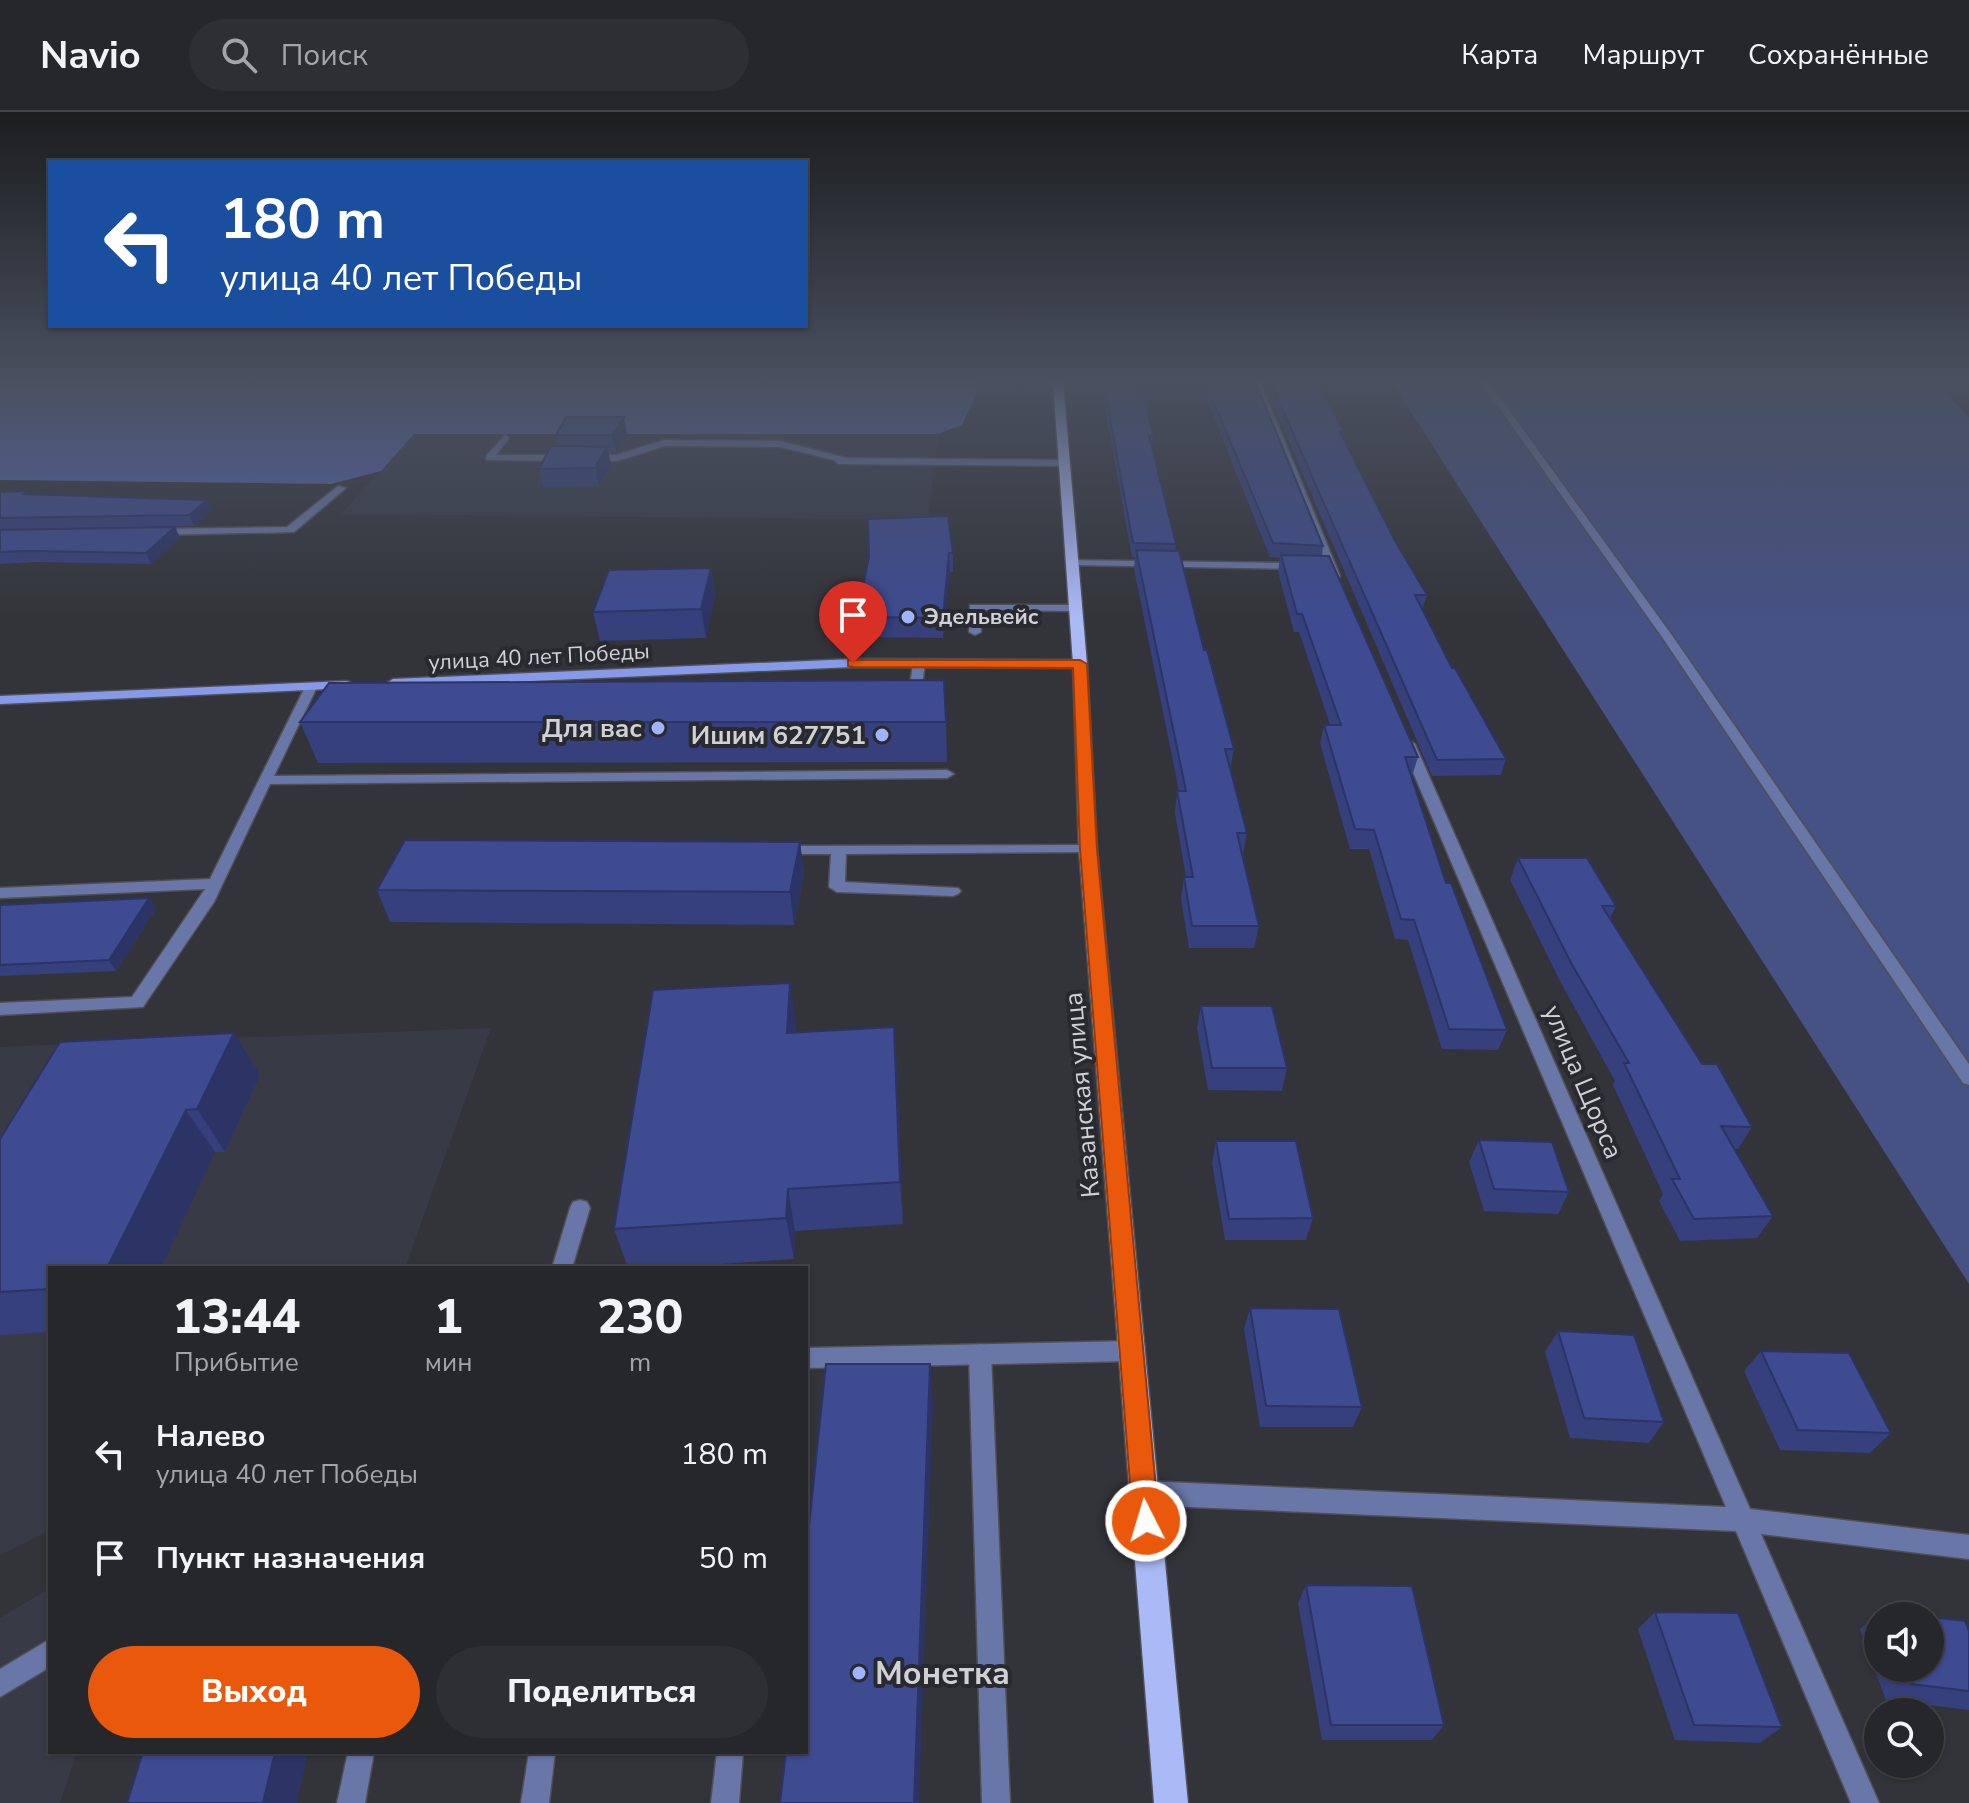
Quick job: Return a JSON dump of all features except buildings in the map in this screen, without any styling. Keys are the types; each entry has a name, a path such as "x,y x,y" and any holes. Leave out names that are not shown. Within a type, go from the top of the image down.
{"main road":[{"name":"Казанская улица","path":"1064,460 1080,664 1088,849 1171,1803"}],"street":[{"path":"843,460 847,461"},
{"path":"1288,460 1344,596"},
{"path":"1538,460 1667,636 1969,1078"},
{"path":"813,461 1064,463"},
{"path":"153,532 290,530 341,488"},
{"path":"1071,562 1332,567"},
{"path":"975,632 974,607 1075,608"},
{"path":"898,704 913,704 919,663"},
{"name":"улица 40 лет Победы","path":"373,684 731,674 919,663 1080,664"},
{"path":"0,700 358,685"},
{"path":"0,1009 137,1003 206,902 311,687"},
{"name":"улица Щорса","path":"1401,728 1865,1803"},
{"path":"265,780 947,774"},
{"path":"759,850 1088,849"},
{"path":"839,850 837,887 953,891"},
{"path":"0,893 214,884"},
{"path":"563,1266 580,1208"},
{"path":"808,1358 1132,1351"},
{"path":"980,1354 996,1803"},
{"path":"1144,1493 1744,1520 1969,1547"},
{"path":"0,1684 48,1653"},
{"path":"351,1803 361,1754"},
{"path":"535,1803 542,1754"},
{"path":"725,1803 730,1754"}],"shaded area":[{"path":"0,460 391,460 381,471 331,484 0,480"},
{"path":"390,460 935,460 928,520 341,514"},
{"path":"1442,460 1969,460 1969,1284"},
{"path":"491,1028 406,1266 48,1266 48,1531 0,1555 0,1047"},
{"path":"48,1589 48,1754 76,1754 60,1803 0,1803 0,1618"}],"place":[{"name":"Эдельвейс","path":"908,617"},
{"name":"Для вас","path":"658,728"},
{"name":"Ишим 627751","path":"882,735"},
{"name":"Монетка","path":"859,1673"}],"route":[{"path":"853,663 1080,664 1088,849 1146,1521"}]}
